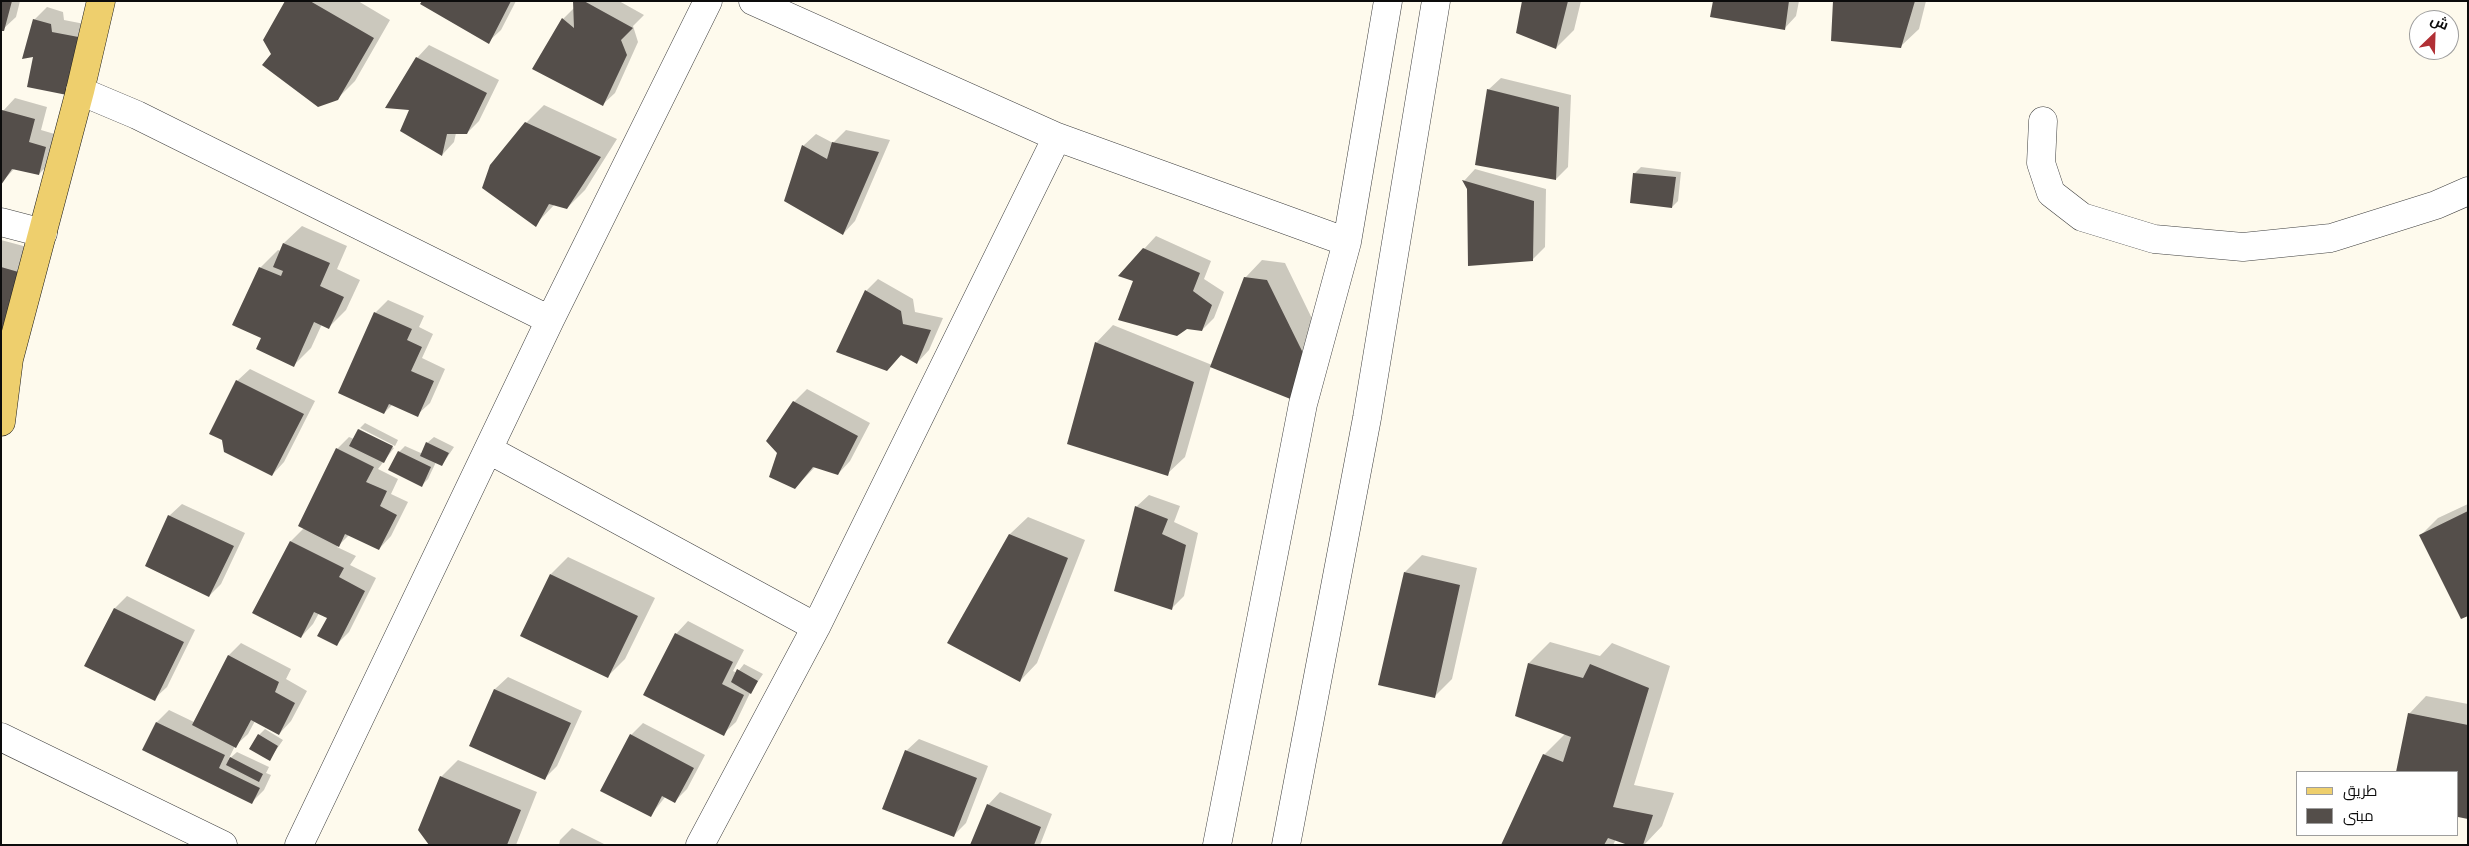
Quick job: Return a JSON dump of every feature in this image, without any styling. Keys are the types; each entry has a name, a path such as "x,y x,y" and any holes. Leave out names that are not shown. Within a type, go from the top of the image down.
{"main road":[{"path":"1,422 9,359 44,233 101,1"}],"street":[{"path":"299,845 550,320 708,1"},
{"path":"753,1 1057,137 1347,242"},
{"path":"1217,845 1303,404 1347,242 1388,1"},
{"path":"1286,845 1367,418 1436,1"},
{"path":"80,91 138,114 550,320"},
{"path":"2044,121 2041,163 2051,193 2082,217 2154,240 2243,247 2331,238 2436,205 2468,191"},
{"path":"700,845 816,627 1057,137"},
{"path":"1,222 44,233"},
{"path":"489,450 816,627"},
{"path":"1,737 222,845"}],"building":[{"path":"1,1 12,1 4,31 1,31"},
{"path":"285,1 310,1 374,38 338,100 318,107 262,65 271,54 263,40"},
{"path":"422,1 511,1 489,44 420,4"},
{"path":"573,1 584,1 633,28 621,40 627,55 603,106 532,69 562,18 574,28"},
{"path":"1522,1 1568,1 1556,49 1516,33"},
{"path":"1713,1 1789,1 1785,30 1710,17"},
{"path":"1833,1 1915,1 1901,48 1831,41"},
{"path":"33,19 51,24 52,32 89,39 77,97 27,87 33,57 22,59"},
{"path":"416,57 487,93 467,134 447,134 442,156 400,131 409,110 385,108"},
{"path":"1487,89 1559,107 1556,180 1475,165"},
{"path":"2,110 35,119 29,142 46,147 39,175 12,169 1,185"},
{"path":"525,122 601,157 567,209 549,204 536,227 482,188 490,165"},
{"path":"832,142 879,152 843,235 784,201 802,145 827,159"},
{"path":"1633,173 1676,177 1672,208 1630,203"},
{"path":"1462,180 1534,201 1533,261 1468,266 1467,189"},
{"path":"283,243 330,263 320,286 344,297 329,329 314,322 294,367 256,349 261,338 232,325 259,267 281,276 283,271 273,267"},
{"path":"1143,248 1200,273 1193,291 1212,305 1202,331 1187,329 1177,336 1118,320 1133,281 1118,276"},
{"path":"1,267 22,273 1,347"},
{"path":"1244,277 1267,280 1303,353 1303,404 1210,367"},
{"path":"865,290 901,311 903,324 931,330 917,364 901,355 887,371 836,352"},
{"path":"374,312 412,329 407,340 422,347 411,371 434,381 418,417 389,404 384,414 338,393"},
{"path":"1095,342 1194,382 1168,476 1067,444"},
{"path":"236,380 304,414 272,476 224,452 222,440 209,434"},
{"path":"793,401 858,436 838,475 813,467 795,489 769,477 777,453 766,441"},
{"path":"358,429 393,446 384,463 349,446"},
{"path":"426,442 449,453 442,466 420,456"},
{"path":"336,448 374,467 366,482 387,491 380,506 397,515 379,550 345,534 339,547 298,526"},
{"path":"398,451 431,467 422,487 388,470"},
{"path":"1135,506 1168,519 1162,534 1186,545 1172,610 1114,591"},
{"path":"2468,511 2468,616 2461,619 2419,535"},
{"path":"168,515 234,546 209,597 145,566"},
{"path":"1009,534 1068,558 1020,682 947,643"},
{"path":"290,541 344,568 339,577 365,591 337,646 317,636 327,618 314,612 301,638 252,613"},
{"path":"1404,572 1460,585 1435,698 1378,685"},
{"path":"550,574 638,616 608,678 520,636"},
{"path":"114,608 184,642 155,701 84,666"},
{"path":"675,633 733,662 722,684 744,695 724,736 643,695"},
{"path":"228,655 279,682 275,692 295,703 279,735 251,720 236,748 192,725"},
{"path":"1528,663 1583,678 1590,664 1649,688 1613,807 1653,815 1643,845 1628,845 1608,838 1604,845 1501,845 1543,754 1563,762 1571,737 1515,716"},
{"path":"737,669 758,681 751,694 731,682"},
{"path":"494,689 571,723 545,780 469,746"},
{"path":"2408,713 2468,725 2468,819 2459,817 2459,771 2396,771"},
{"path":"156,722 225,755 219,768 260,788 252,804 142,750"},
{"path":"258,734 278,746 270,761 249,749"},
{"path":"630,734 694,768 675,803 662,796 651,817 600,791"},
{"path":"905,750 977,778 954,837 882,809"},
{"path":"230,757 263,774 259,782 226,765"},
{"path":"440,776 521,810 507,845 429,845 418,830"},
{"path":"987,804 1041,827 1034,845 970,845"}]}
